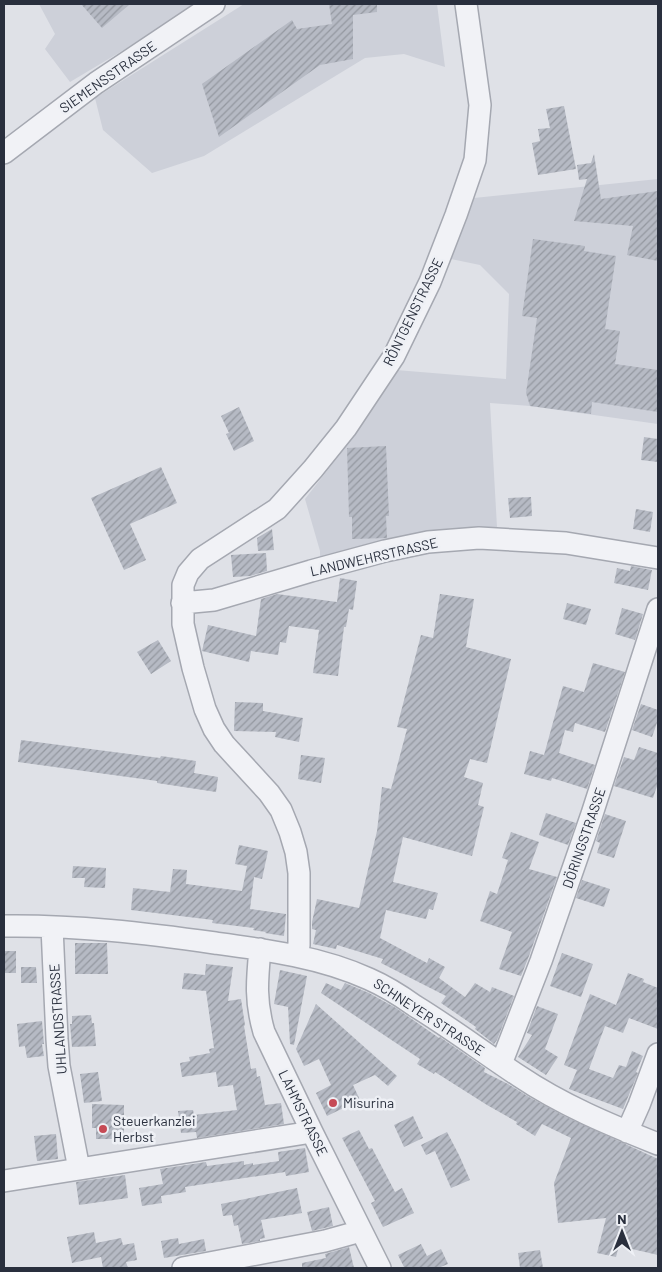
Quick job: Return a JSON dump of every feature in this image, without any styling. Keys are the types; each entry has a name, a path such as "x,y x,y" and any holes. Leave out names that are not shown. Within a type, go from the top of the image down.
{"street":[{"name":"SIEMENSSTRASSE","path":"4,153 96,83 214,4"},
{"name":"RÖNTGENSTRASSE","path":"297,956 299,944 299,873 296,852 290,832 280,810 269,793 224,744 214,729 205,709 183,624 183,586 188,573 200,559 277,509 313,469 346,428 394,356 430,282 475,160 480,105 466,4"},
{"name":"LANDWEHRSTRASSE","path":"182,603 214,600 320,568 428,542 479,538 566,543 658,558"},
{"name":"DÖRINGSTRASSE","path":"501,1064 541,961 592,814 658,609"},
{"name":"SCHNEYER STRASSE","path":"4,926 148,933 260,949 332,965 370,979 386,988 432,1016 520,1077 562,1102 658,1144"},
{"name":"UHLANDSTRASSE","path":"52,927 56,1039 59,1066 79,1169"},
{"name":"LAHMSTRASSE","path":"260,949 257,990 264,1032 380,1268"},
{"path":"627,1132 658,1054"},
{"path":"4,1182 312,1132"},
{"path":"183,1268 325,1241 361,1231"}],"shaded area":[{"path":"39,4 195,4 70,82 45,49 55,34"},
{"path":"244,4 437,4 445,67 404,54 365,58 204,156 152,173 103,130 95,98"},
{"path":"658,179 658,424 530,406 490,403 497,527 429,535 320,557 320,551 305,499 344,449 396,370 506,379 509,294 480,265 451,259 474,198"}],"building":[{"path":"81,4 130,4 102,28"},
{"path":"329,4 377,4 377,12 353,15 353,59 320,65 219,137 202,84 292,20 297,29 332,24"},
{"path":"564,106 576,169 538,175 532,143 540,141 538,129 550,128 546,109"},
{"path":"594,154 601,199 658,191 658,261 627,255 633,226 574,221 587,179 579,180 577,165 591,163"},
{"path":"533,239 585,246 584,251 616,256 605,329 620,331 615,364 658,370 658,412 592,402 591,414 530,406 526,393 537,318 522,316"},
{"path":"239,407 254,441 234,451 226,434 229,433 221,416"},
{"path":"644,437 658,439 658,462 641,460"},
{"path":"386,446 389,516 386,516 387,538 352,539 352,517 349,517 347,448"},
{"path":"161,467 177,503 130,524 146,560 124,570 91,498"},
{"path":"531,497 532,516 510,518 508,498"},
{"path":"636,509 653,512 650,532 633,529"},
{"path":"272,529 274,550 258,551 257,538"},
{"path":"266,553 267,571 250,576 233,577 231,555"},
{"path":"631,566 652,570 648,590 614,583 617,568 630,571"},
{"path":"340,578 357,581 353,610 349,609 346,627 344,627 338,676 313,673 319,630 289,626 286,643 280,642 278,655 251,651 249,662 202,651 208,625 256,636 261,599 277,594 337,602"},
{"path":"440,594 474,599 466,647 511,659 487,763 470,759 464,777 483,783 478,805 484,807 472,856 403,837 393,882 438,893 433,910 429,909 426,919 386,910 380,938 427,963 429,958 445,967 439,978 465,997 475,983 490,992 492,987 514,996 494,1044 475,1029 476,1027 441,1003 446,996 381,963 383,959 337,945 336,949 313,944 316,930 312,929 312,922 317,899 359,908 377,831 382,787 391,789 407,729 397,727 421,635 433,638"},
{"path":"567,603 591,609 586,625 563,619"},
{"path":"622,608 643,614 635,640 615,634"},
{"path":"158,640 171,661 151,674 137,652"},
{"path":"593,663 625,672 605,732 575,723 573,732 565,730 559,753 595,765 587,789 552,778 551,781 524,774 530,751 544,755 563,686 584,692"},
{"path":"235,702 263,703 263,711 303,718 299,742 275,737 276,732 234,731"},
{"path":"641,704 658,710 658,720 652,737 632,730"},
{"path":"21,740 196,761 194,773 218,777 216,792 157,783 157,781 18,762"},
{"path":"639,747 658,753 658,783 653,798 614,786 624,757 634,760"},
{"path":"301,755 325,758 321,783 298,779"},
{"path":"546,813 576,823 568,845 539,835"},
{"path":"605,814 626,821 614,858 597,853 600,843 596,841"},
{"path":"511,832 539,842 529,869 557,877 521,976 499,969 512,932 480,921 490,891 497,894 508,860 502,858"},
{"path":"239,845 268,851 262,879 254,877 250,909 286,914 284,936 253,930 254,928 212,923 213,920 131,910 133,888 170,892 173,869 187,870 186,884 242,891 247,866 235,864"},
{"path":"73,866 106,868 105,888 84,887 85,878 72,878"},
{"path":"582,880 610,889 604,907 576,898"},
{"path":"75,943 107,943 108,974 75,974"},
{"path":"4,951 16,951 16,973 4,973"},
{"path":"562,953 593,964 581,997 550,986"},
{"path":"206,964 233,967 228,1001 241,999 251,1069 256,1068 257,1077 260,1076 265,1105 281,1103 284,1124 197,1138 196,1132 181,1133 178,1111 193,1110 194,1115 237,1110 233,1085 218,1087 216,1072 182,1077 180,1063 190,1061 189,1057 210,1053 209,1049 214,1048 206,991 182,989 184,973 205,975"},
{"path":"21,967 36,967 37,983 21,983"},
{"path":"280,970 307,976 294,1045 290,1044 288,1007 274,1004"},
{"path":"628,973 644,979 643,982 658,988 658,1029 629,1018 623,1033 605,1026 589,1069 613,1078 619,1065 626,1067 632,1051 643,1056 623,1109 569,1089 577,1070 564,1065 590,994 616,1005"},
{"path":"326,983 341,990 345,983 369,993 440,1037 485,1068 484,1072 564,1116 658,1159 658,1255 619,1246 616,1257 597,1253 606,1218 558,1223 554,1183 571,1138 542,1124 535,1136 516,1124 517,1122 435,1072 434,1074 417,1064 420,1059 321,993"},
{"path":"316,1004 397,1076 388,1086 375,1075 353,1085 360,1100 327,1116 316,1093 331,1085 319,1059 304,1066 296,1049"},
{"path":"537,1006 558,1014 545,1049 558,1057 546,1075 518,1057 532,1035 527,1033"},
{"path":"91,1015 92,1023 94,1023 96,1046 72,1047 70,1024 72,1024 72,1016"},
{"path":"42,1021 44,1056 27,1058 25,1046 19,1047 17,1024"},
{"path":"98,1072 102,1101 84,1103 80,1074"},
{"path":"92,1104 124,1105 124,1139 96,1139 96,1128 92,1128"},
{"path":"413,1116 423,1138 404,1147 394,1125"},
{"path":"359,1130 369,1149 372,1148 395,1192 402,1188 414,1213 383,1227 371,1203 375,1201 342,1138"},
{"path":"447,1132 470,1180 451,1188 435,1151 426,1155 421,1145"},
{"path":"56,1134 58,1159 37,1161 34,1136"},
{"path":"305,1148 309,1172 286,1176 285,1172 185,1187 186,1192 161,1196 162,1203 142,1206 139,1188 163,1184 160,1169 206,1162 207,1166 244,1161 244,1165 253,1163 253,1165 279,1161 278,1152"},
{"path":"125,1175 128,1198 79,1205 76,1182"},
{"path":"297,1188 302,1213 261,1220 265,1238 260,1239 260,1241 242,1244 238,1225 234,1226 232,1215 223,1216 221,1204"},
{"path":"329,1207 333,1226 312,1231 307,1212"},
{"path":"94,1232 96,1243 121,1238 123,1245 134,1243 137,1260 126,1262 128,1268 103,1268 101,1257 72,1263 67,1237"},
{"path":"178,1238 179,1244 204,1239 206,1251 164,1258 161,1241"},
{"path":"421,1244 427,1256 441,1249 448,1264 438,1268 401,1268 404,1267 398,1255"},
{"path":"349,1247 354,1268 302,1268 302,1263 326,1258 325,1254"},
{"path":"540,1250 543,1268 520,1268 518,1253"}],"place":[{"name":"Misurina","path":"333,1103"},
{"name":"Steuerkanzlei Herbst","path":"103,1129"}]}
